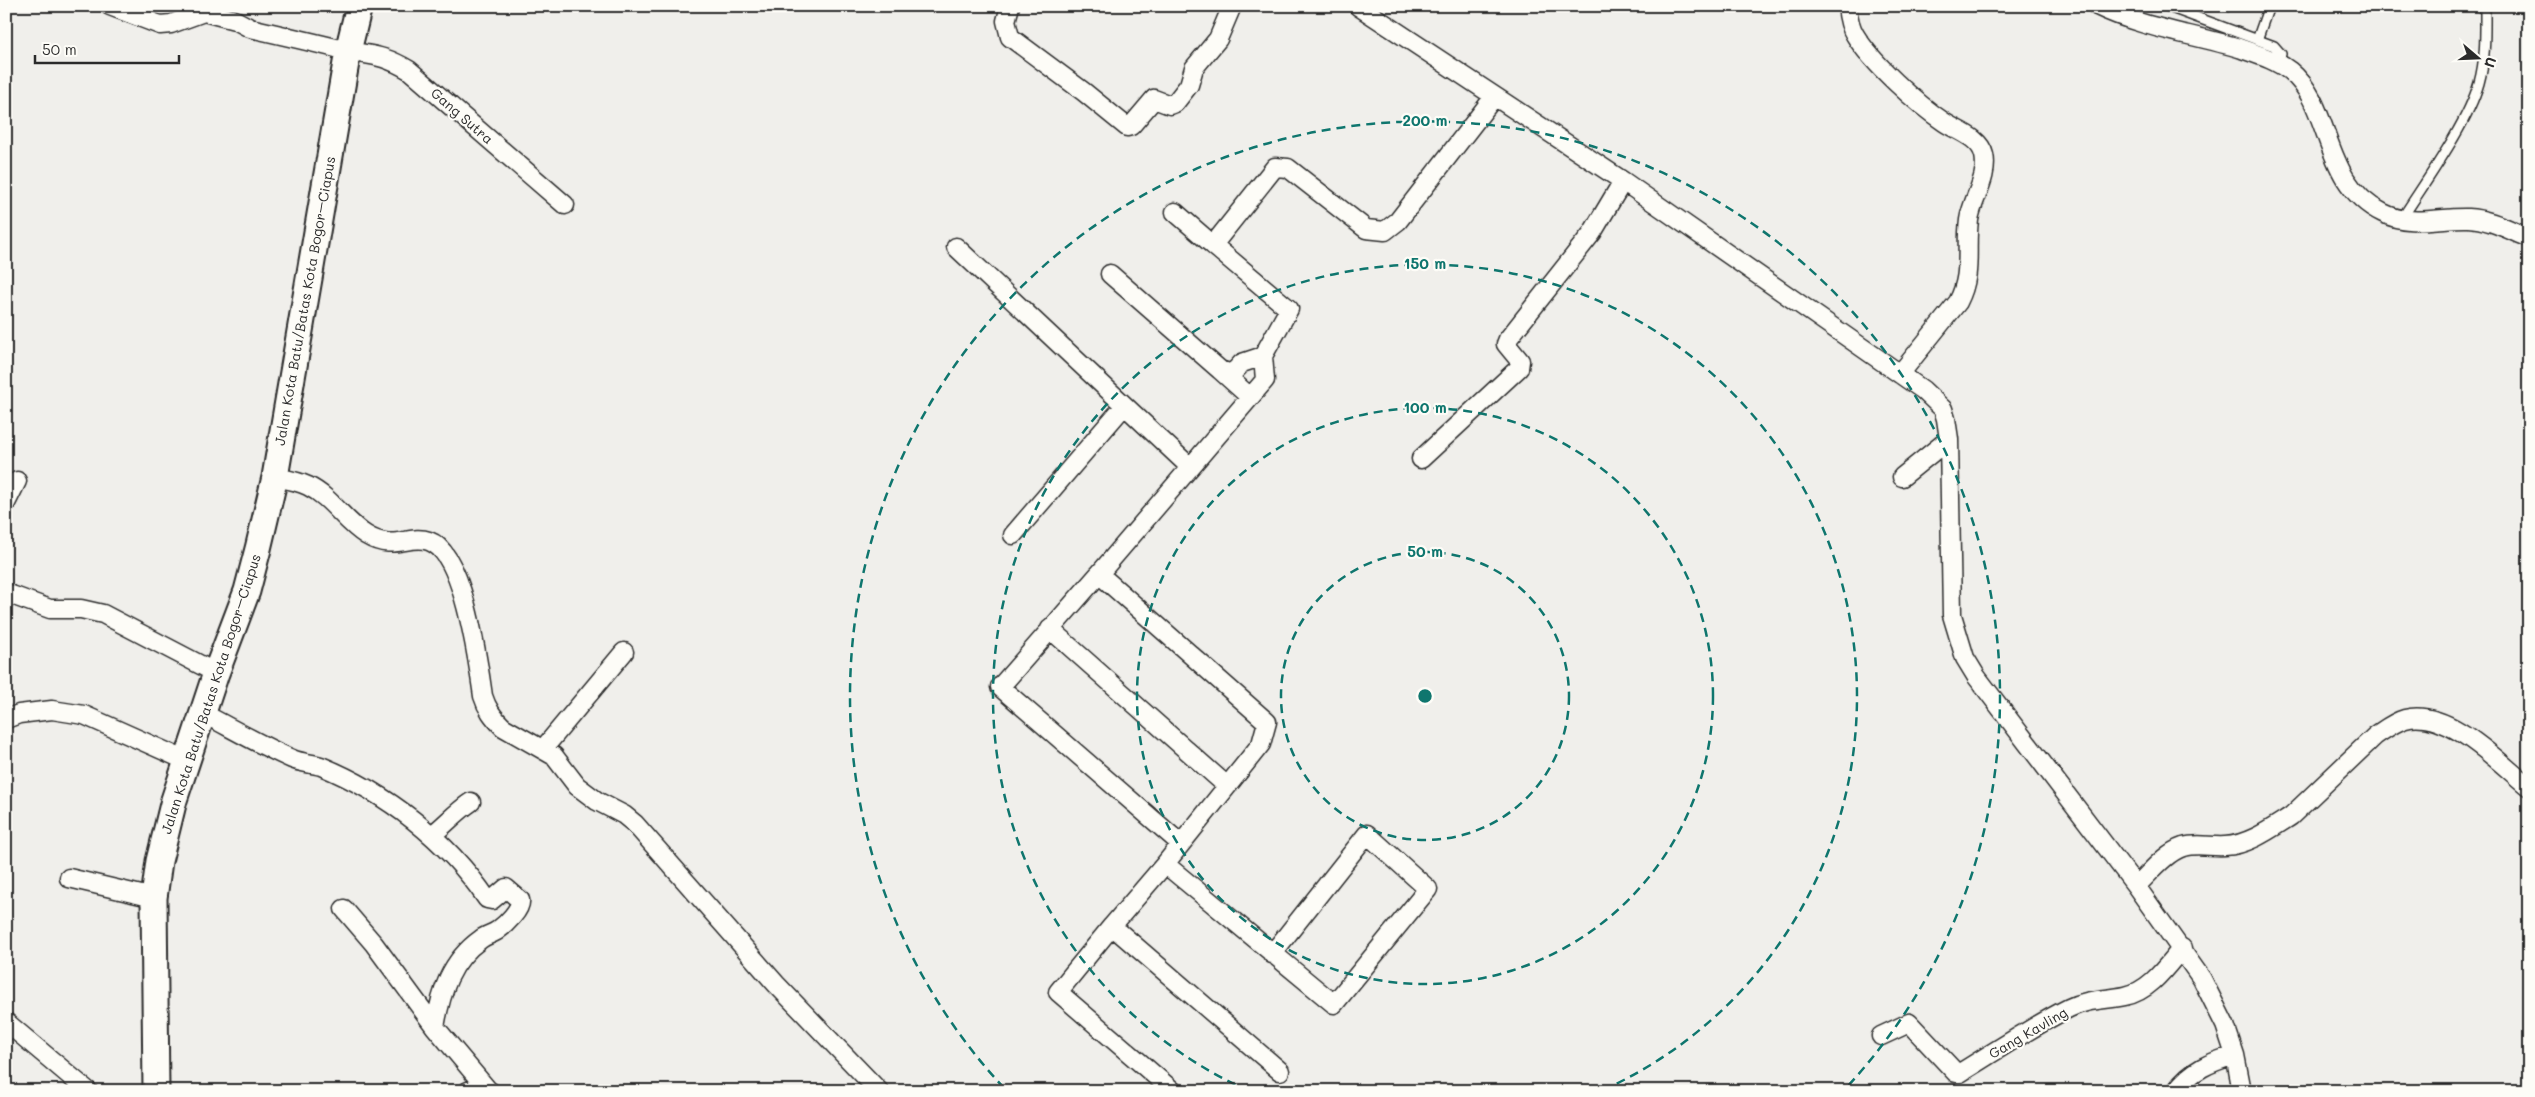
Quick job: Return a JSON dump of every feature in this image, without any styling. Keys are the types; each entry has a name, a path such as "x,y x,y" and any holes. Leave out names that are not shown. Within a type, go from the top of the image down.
{"main road":[{"name":"Jalan Kota Batu/Batas Kota Bogor–Ciapus","path":"156,1091 154,898 165,833 216,672 247,591 275,477 348,51 359,6"}],"street":[{"name":"Gang Sutra","path":"110,6 156,24 166,25 204,12 235,20 250,28 348,51 375,54 392,60 409,70 565,205"},
{"path":"1010,6 1006,22 1010,37 1084,92 1127,127 1131,126 1156,98 1170,105 1175,103 1189,85 1194,68 1218,38 1232,6"},
{"path":"1358,6 1623,181 1923,390 1943,409 1949,439 1950,590 1952,614 1965,658 1976,676 2182,948 2214,1000 2235,1055 2242,1091"},
{"path":"1847,6 1854,34 1866,50 1924,108 1980,145 1985,162 1985,172 1969,218 1969,272 1964,290 1958,302 1900,374"},
{"path":"2097,6 2124,18 2222,42 2278,63 2301,82 2311,97 2327,143 2346,181 2358,196 2372,207 2401,220 2480,219 2529,238"},
{"path":"1213,244 1274,167 1288,168 1366,229 1385,231 1398,221 1494,96"},
{"path":"1421,460 1520,366 1520,361 1506,344 1507,340 1592,233 1623,181"},
{"path":"1175,212 1288,309 1263,356 1265,380 1000,687 1181,844"},
{"path":"956,247 1190,468"},
{"path":"1110,274 1250,397"},
{"path":"1220,370 1232,374 1242,363 1263,356"},
{"path":"1013,535 1124,406"},
{"path":"1902,477 1949,439"},
{"path":"275,477 308,486 323,496 373,540 393,544 425,540 441,548 454,568 462,592 482,696 488,710 503,727 554,756 577,786 586,794 624,815 635,824 776,984 879,1091"},
{"path":"6,502 18,481"},
{"path":"1099,574 1267,722 1261,744 1165,864 1058,992 1174,1091"},
{"path":"6,593 50,609 81,609 103,614 216,672"},
{"path":"1050,629 1227,786"},
{"path":"543,749 624,652"},
{"path":"6,719 19,714 52,710 84,715 187,761"},
{"path":"204,714 290,758 318,765 360,785 432,835 465,870 488,899 492,900 506,888 520,900 521,904 498,930 482,938 470,948 452,969 444,986 435,1027"},
{"path":"2136,886 2170,854 2182,847 2194,845 2227,846 2240,843 2275,826 2303,805 2375,736 2390,725 2405,719 2420,718 2449,726 2466,736 2529,787"},
{"path":"432,835 450,821 456,812 471,802"},
{"path":"1165,864 1272,954 1334,1004 1428,889 1368,834 1272,954"},
{"path":"69,878 154,898"},
{"path":"344,909 374,944 435,1027 489,1090"},
{"path":"1112,926 1280,1071"},
{"name":"Gang Kavling","path":"1881,1036 1910,1023 1956,1073 1960,1073 2068,1008 2091,1000 2126,996 2139,991 2150,984 2182,948"},
{"path":"6,1022 88,1091"},
{"path":"2176,1091 2203,1066 2235,1055"},
{"path":"468,1091 489,1090"}],"lane":[{"path":"2166,6 2278,49 2281,54 2278,63"},
{"path":"2257,40 2269,6"},
{"path":"2401,220 2452,137 2469,107 2479,84 2483,62 2485,6"}]}
